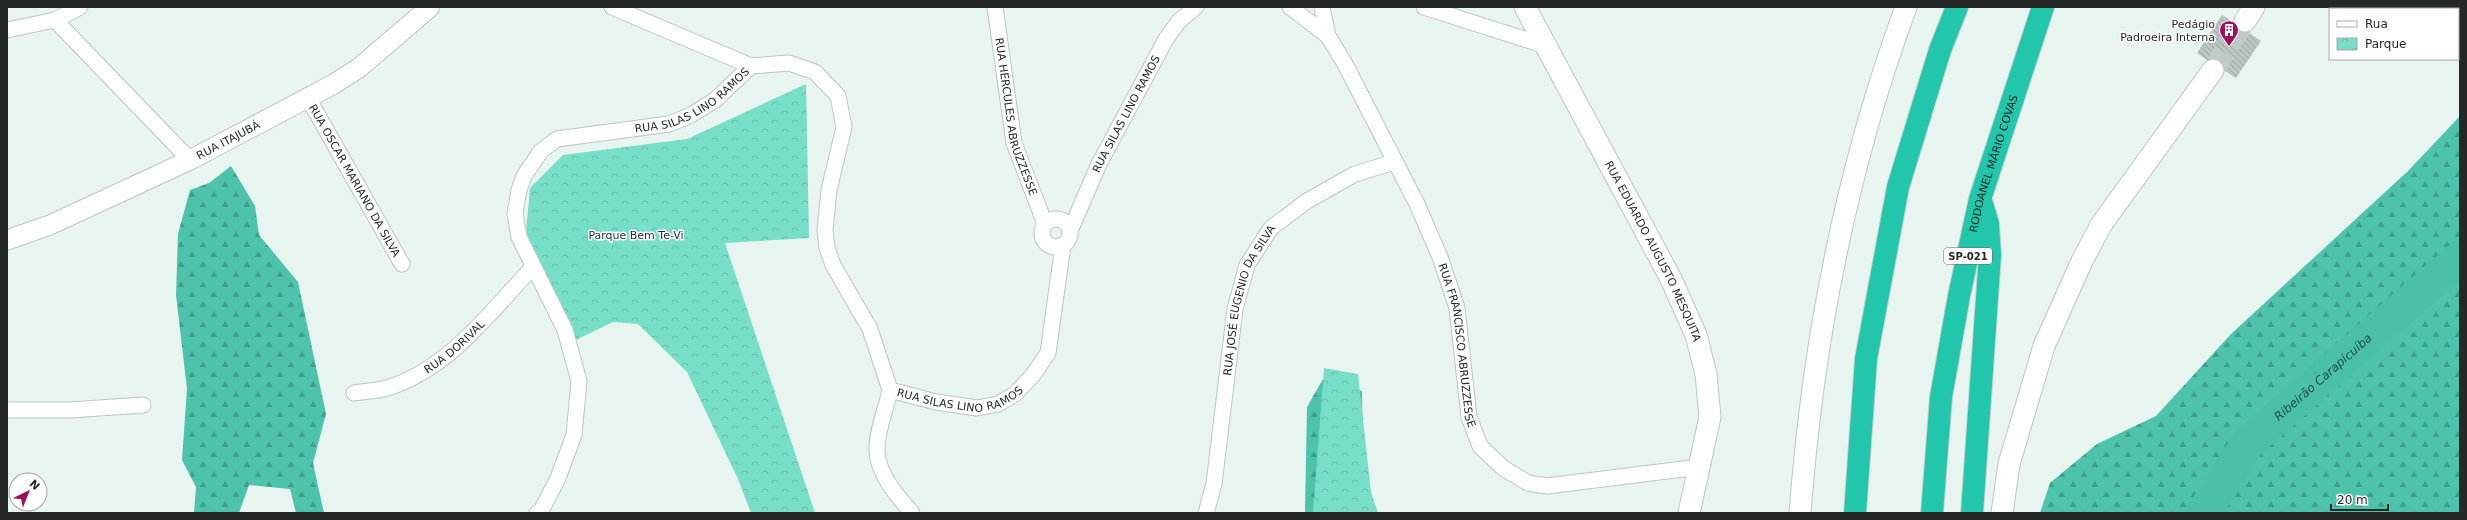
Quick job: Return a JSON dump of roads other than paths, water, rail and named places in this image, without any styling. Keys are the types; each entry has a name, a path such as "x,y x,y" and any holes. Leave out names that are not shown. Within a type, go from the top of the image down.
{"highway":[{"path":"1855,513 1866,359 1898,187 1940,50 1957,7"},
{"name":"RODOANEL MÁRIO COVAS","path":"1932,513 1941,397 1959,296 1980,199 2043,7"},
{"path":"1972,513 1990,255 1988,224 1980,199"}],"main road":[{"name":"RUA EDUARDO AUGUSTO MESQUITA","path":"1525,7 1544,45 1671,279 1696,335 1706,374 1710,417 1690,513"},
{"path":"1800,513 1812,390 1837,248 1874,101 1906,7"},
{"path":"2002,513 2009,464 2044,346 2082,261 2101,225 2213,70"}],"street":[{"path":"7,30 55,20 80,7"},
{"name":"RUA ITAJUBÁ","path":"7,240 50,225 190,160 307,96 332,85 360,68 430,7"},
{"path":"612,7 751,66"},
{"name":"RUA HERCULES ABRUZZESSE","path":"995,7 1014,143 1045,224"},
{"name":"RUA SILAS LINO RAMOS","path":"1070,231 1099,164 1166,39 1179,21 1195,7"},
{"name":"RUA FRANCISCO ABRUZZESSE","path":"1290,7 1328,36"},
{"name":"RUA FRANCISCO ABRUZZESSE","path":"1322,7 1328,36 1345,64 1394,162 1417,204 1440,257 1457,308 1468,417 1480,446 1503,468 1528,483 1547,486 1699,467"},
{"path":"1424,7 1544,45"},
{"path":"55,20 190,160"},
{"name":"RUA SILAS LINO RAMOS","path":"543,512 558,478 574,435 578,381 565,330 519,237 515,213 519,190 524,176 541,151 557,139 669,124 691,115 715,100 751,66 789,63 815,72 838,96 844,127 829,190 825,230 827,248 833,265 870,329 890,390 936,402 977,408 998,404 1015,394 1033,375 1048,353 1063,245"},
{"name":"RUA OSCAR MARIANO DA SILVA","path":"307,96 402,264"},
{"name":"RUA JOSÉ EUGENIO DA SILVA","path":"1206,513 1214,484 1235,309 1247,265 1271,228 1307,201 1355,174 1394,162"},
{"path":"1058,219 1068,225 1070,231 1068,240 1063,245 1049,245 1044,241 1042,229 1049,220 1058,219"},
{"name":"RUA DORIVAL","path":"354,393 386,388 416,375 435,364 459,345 533,267"},
{"path":"890,390 877,449 879,461 890,484 912,513"},
{"path":"7,410 70,410 143,405"}],"waterway":[{"name":"Ribeirão Carapicuíba","path":"2203,513 2249,442 2460,258"}],"tunnel":[{"path":"2213,70 2245,21"}],"place":[{"name":"Pedágio Padroeira Interna","path":"2229,47"}],"park label":[{"name":"Parque Bem Te-Vi","path":"636,235"}]}
